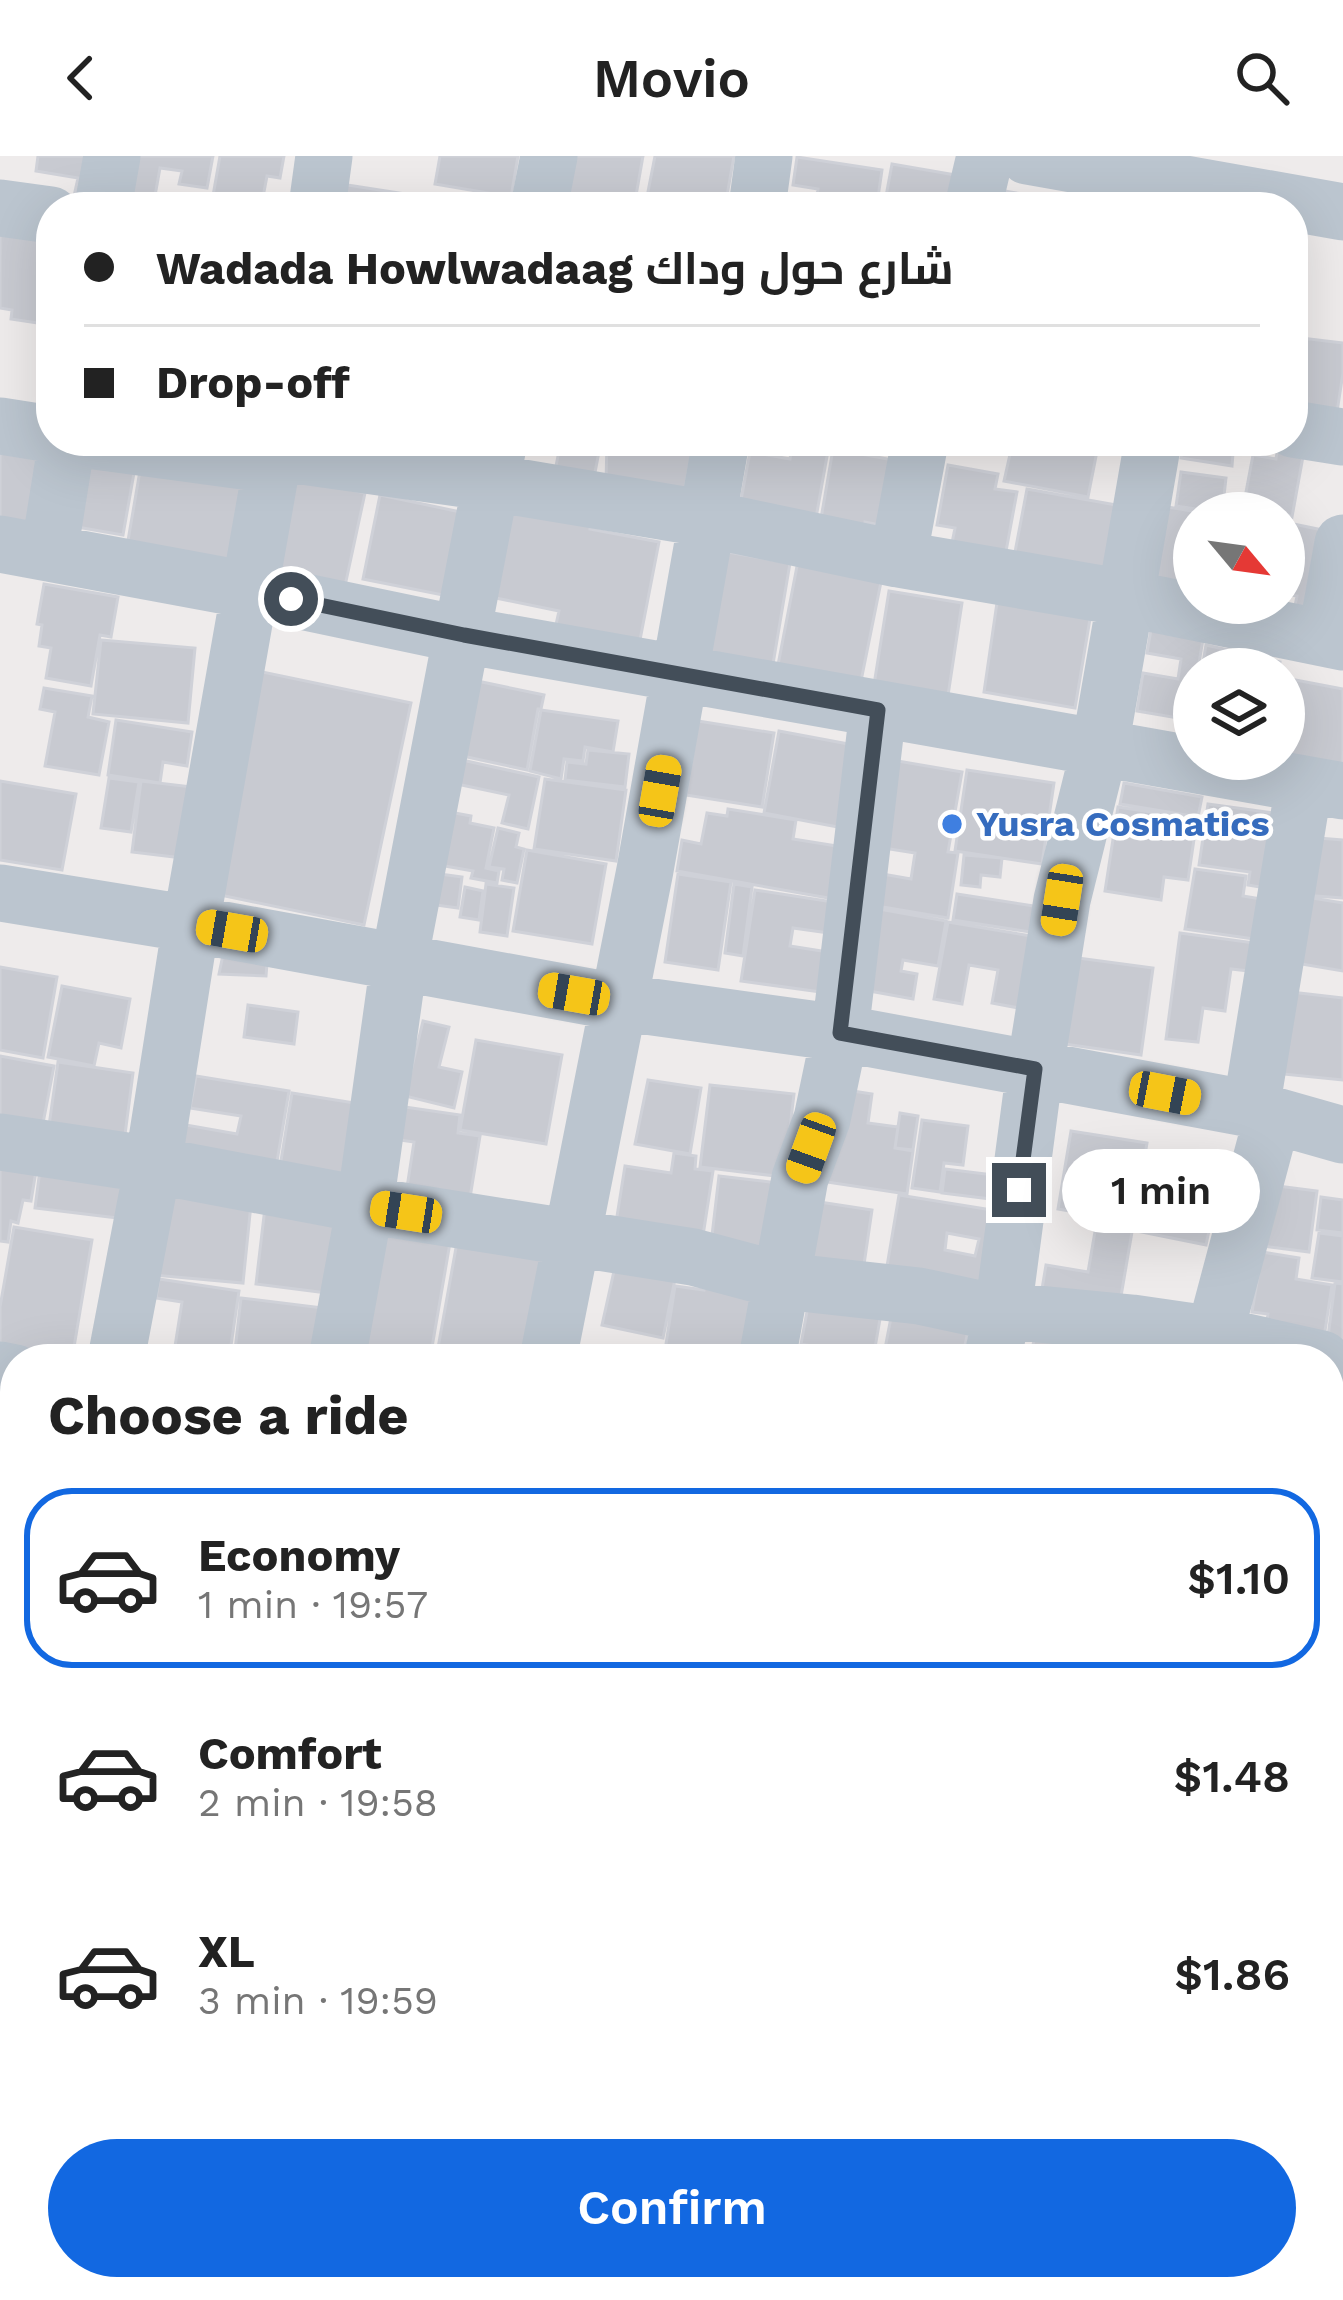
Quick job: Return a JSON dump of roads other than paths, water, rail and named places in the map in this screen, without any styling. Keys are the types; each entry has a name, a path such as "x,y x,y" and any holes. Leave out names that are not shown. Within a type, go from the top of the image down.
{"street":[{"path":"106,192 112,156"},
{"path":"319,192 324,156"},
{"path":"542,192 549,156"},
{"path":"759,192 764,156"},
{"path":"977,192 985,156"},
{"path":"1027,156 1242,192"},
{"path":"1308,205 1343,212"},
{"path":"0,208 36,213"},
{"path":"0,425 36,431"},
{"path":"1308,431 1343,437"},
{"path":"61,456 24,549 464,635 1324,788 1212,1344"},
{"path":"119,1344 273,456"},
{"path":"348,456 496,462 708,519 898,560 1335,640 1343,543"},
{"path":"551,1344 646,870 718,456"},
{"path":"898,560 917,456"},
{"path":"997,1335 1062,900 1100,747 1150,456"},
{"path":"341,1344 399,962 496,462"},
{"path":"770,1344 800,1178 822,1119 840,1033 878,710"},
{"path":"0,893 617,1002 840,1033 1262,1112 1343,1135"},
{"path":"0,1142 693,1257 783,1281 919,1296 997,1335 1099,1319 1199,1344"}],"place":[{"name":"Yusra Cosmatics","path":"952,824"}]}
